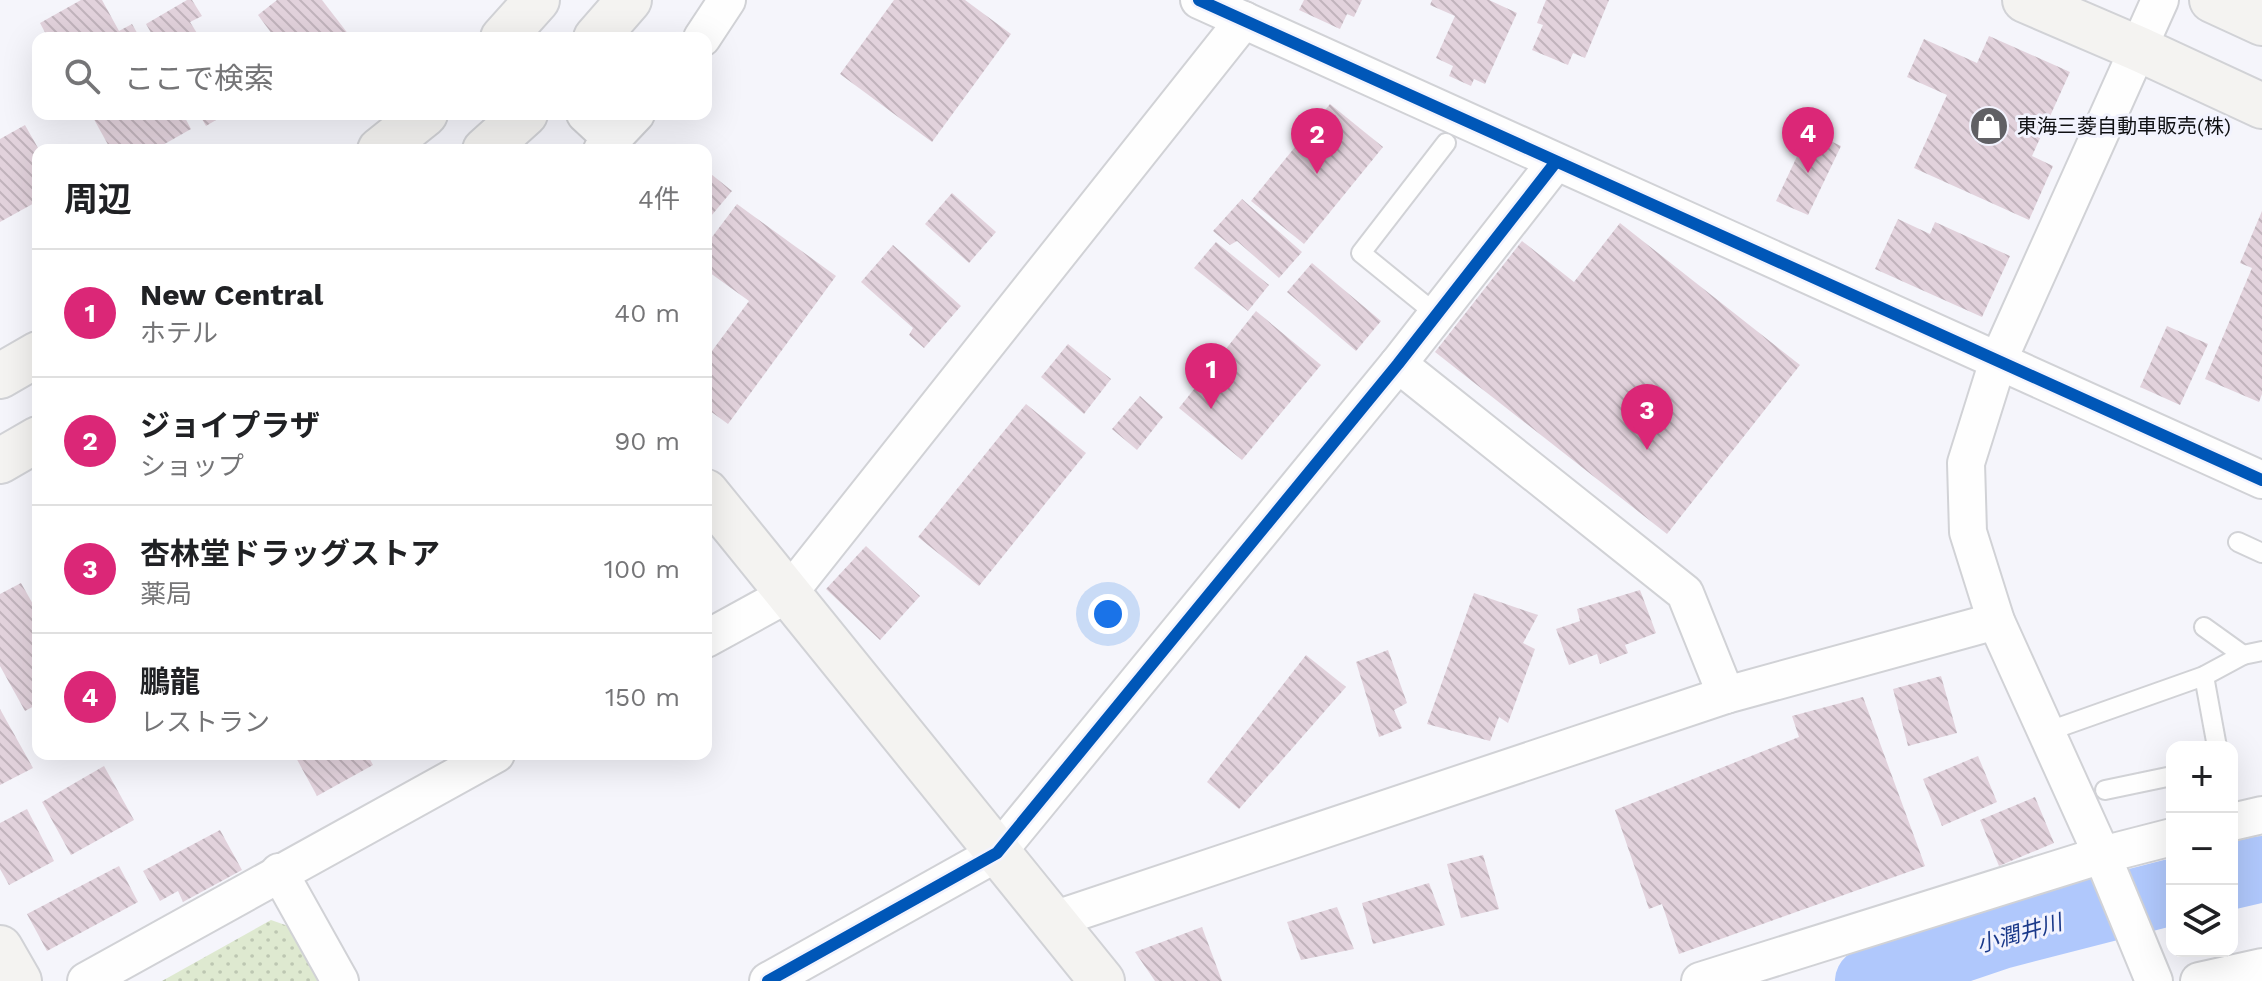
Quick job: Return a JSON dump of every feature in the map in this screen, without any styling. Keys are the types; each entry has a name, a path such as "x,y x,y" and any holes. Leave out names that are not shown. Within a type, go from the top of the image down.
{"street":[{"path":"601,32 629,0"},
{"path":"706,32 727,0"},
{"path":"1199,0 2262,480"},
{"path":"2025,0 2262,106"},
{"path":"2154,981 2102,855 1996,621 1968,532 1966,463 1998,361 2160,0"},
{"path":"2212,0 2262,23"},
{"path":"712,636 788,594 1244,20"},
{"path":"388,144 418,120"},
{"path":"492,144 518,120"},
{"path":"594,120 617,135"},
{"path":"768,981 997,853 1398,364 1555,163"},
{"path":"0,376 32,357"},
{"path":"1398,364 1685,593 1726,695"},
{"path":"0,461 32,442"},
{"path":"712,499 1102,981"},
{"path":"1053,920 1726,695 1996,621"},
{"path":"86,981 485,760"},
{"path":"2238,821 2262,815"},
{"path":"1700,981 2102,855 2166,839"},
{"path":"279,872 340,981"},
{"path":"2199,981 2262,967"}],"lane":[{"path":"1436,314 1361,253 1446,143"},
{"path":"2238,542 2262,553"},
{"path":"2204,627 2243,655"},
{"path":"2046,732 2204,676 2243,655 2262,651"},
{"path":"2204,676 2216,741"},
{"path":"2105,790 2166,777"}],"green space":[{"path":"271,920 288,926 319,981 162,981"}],"building":[{"path":"81,0 102,0 119,31 132,24 137,32 45,32 40,23"},
{"path":"187,0 192,0 202,16 190,22 196,32 151,32 146,24"},
{"path":"277,0 322,0 347,32 271,32 258,15"},
{"path":"894,0 965,0 1011,34 932,142 840,74"},
{"path":"1304,0 1362,0 1354,17 1347,14 1340,29 1299,10"},
{"path":"1432,0 1489,0 1517,13 1485,84 1474,79 1471,86 1449,76 1453,66 1436,58 1455,16 1430,5"},
{"path":"1546,0 1609,0 1585,58 1573,53 1568,65 1532,50 1543,25 1537,23"},
{"name":"東海三菱自動車販売(株)","path":"1989,36 2070,72 2032,156 2053,166 2029,220 1914,168 1947,95 1907,77 1924,39 1977,63"},
{"path":"1330,104 1383,147 1304,244 1251,201"},
{"path":"94,120 186,120 191,129 165,144 108,144"},
{"path":"202,120 216,120 206,126"},
{"path":"25,125 36,144 32,144 32,204 0,222 0,139"},
{"path":"1809,131 1841,146 1808,215 1776,201"},
{"path":"712,175 732,191 712,215"},
{"path":"952,193 996,232 969,263 925,224"},
{"path":"1242,199 1302,252 1279,278 1237,241 1230,245 1213,231"},
{"path":"737,204 836,276 728,424 712,412 712,351 749,301 712,274 712,237"},
{"path":"2262,211 2262,394 2259,402 2205,379 2252,268 2240,263"},
{"path":"1898,219 1930,234 1935,222 2010,256 1982,317 1875,269"},
{"path":"1620,223 1800,365 1667,534 1435,352 1522,241 1574,282"},
{"path":"1216,242 1269,285 1248,311 1194,268"},
{"path":"893,245 961,306 924,348 909,335 913,328 861,282"},
{"path":"1312,263 1381,321 1356,351 1287,292"},
{"path":"1256,311 1321,365 1242,460 1179,408"},
{"path":"2167,326 2208,344 2180,405 2140,387"},
{"path":"1068,344 1111,379 1084,414 1041,377"},
{"path":"1140,396 1163,417 1137,450 1112,429"},
{"path":"1026,404 1086,453 979,586 918,537"},
{"path":"866,546 920,596 880,640 826,589"},
{"path":"21,583 32,602 32,707 25,711 0,666 0,594"},
{"path":"1640,590 1656,633 1625,645 1628,653 1600,664 1597,654 1569,665 1556,629 1580,621 1577,609"},
{"path":"1474,593 1538,615 1523,643 1535,649 1508,723 1499,717 1490,741 1427,724"},
{"path":"1388,650 1407,703 1394,710 1402,728 1379,737 1356,662"},
{"path":"1306,655 1346,687 1239,809 1207,782"},
{"path":"1941,676 1957,733 1908,746 1893,689"},
{"path":"1863,697 1925,866 1679,954 1662,904 1649,909 1615,810 1799,737 1792,716"},
{"path":"0,709 33,768 0,785"},
{"path":"1978,756 1997,802 1942,826 1923,779"},
{"path":"297,760 370,760 373,765 317,796"},
{"path":"104,766 134,820 71,855 42,802"},
{"path":"2035,797 2054,843 1999,866 1980,820"},
{"path":"27,809 54,861 9,885 0,869 0,823"},
{"path":"220,830 242,870 183,902 178,891 160,901 143,871"},
{"path":"1483,855 1499,909 1461,918 1447,864"},
{"path":"119,866 138,902 47,951 27,914"},
{"path":"1429,883 1445,925 1373,944 1362,903"},
{"path":"1337,907 1354,949 1301,960 1287,922"},
{"path":"1202,927 1222,981 1155,981 1135,952"}],"waterway":[{"name":"小潤井川","path":"2238,875 2262,869"},
{"name":"小潤井川","path":"1868,981 2001,936 2166,894"}],"cycle path":[{"path":"1199,0 2262,480"},
{"path":"768,981 997,853 1398,364 1555,163"}],"place":[{"name":"東海三菱自動車販売(株)","path":"1989,126"},
{"name":"鵬龍","path":"1808,173"},
{"name":"ジョイプラザ","path":"1317,174"},
{"name":"New Central","path":"1211,409"},
{"name":"杏林堂ドラッグストア","path":"1647,450"}]}
